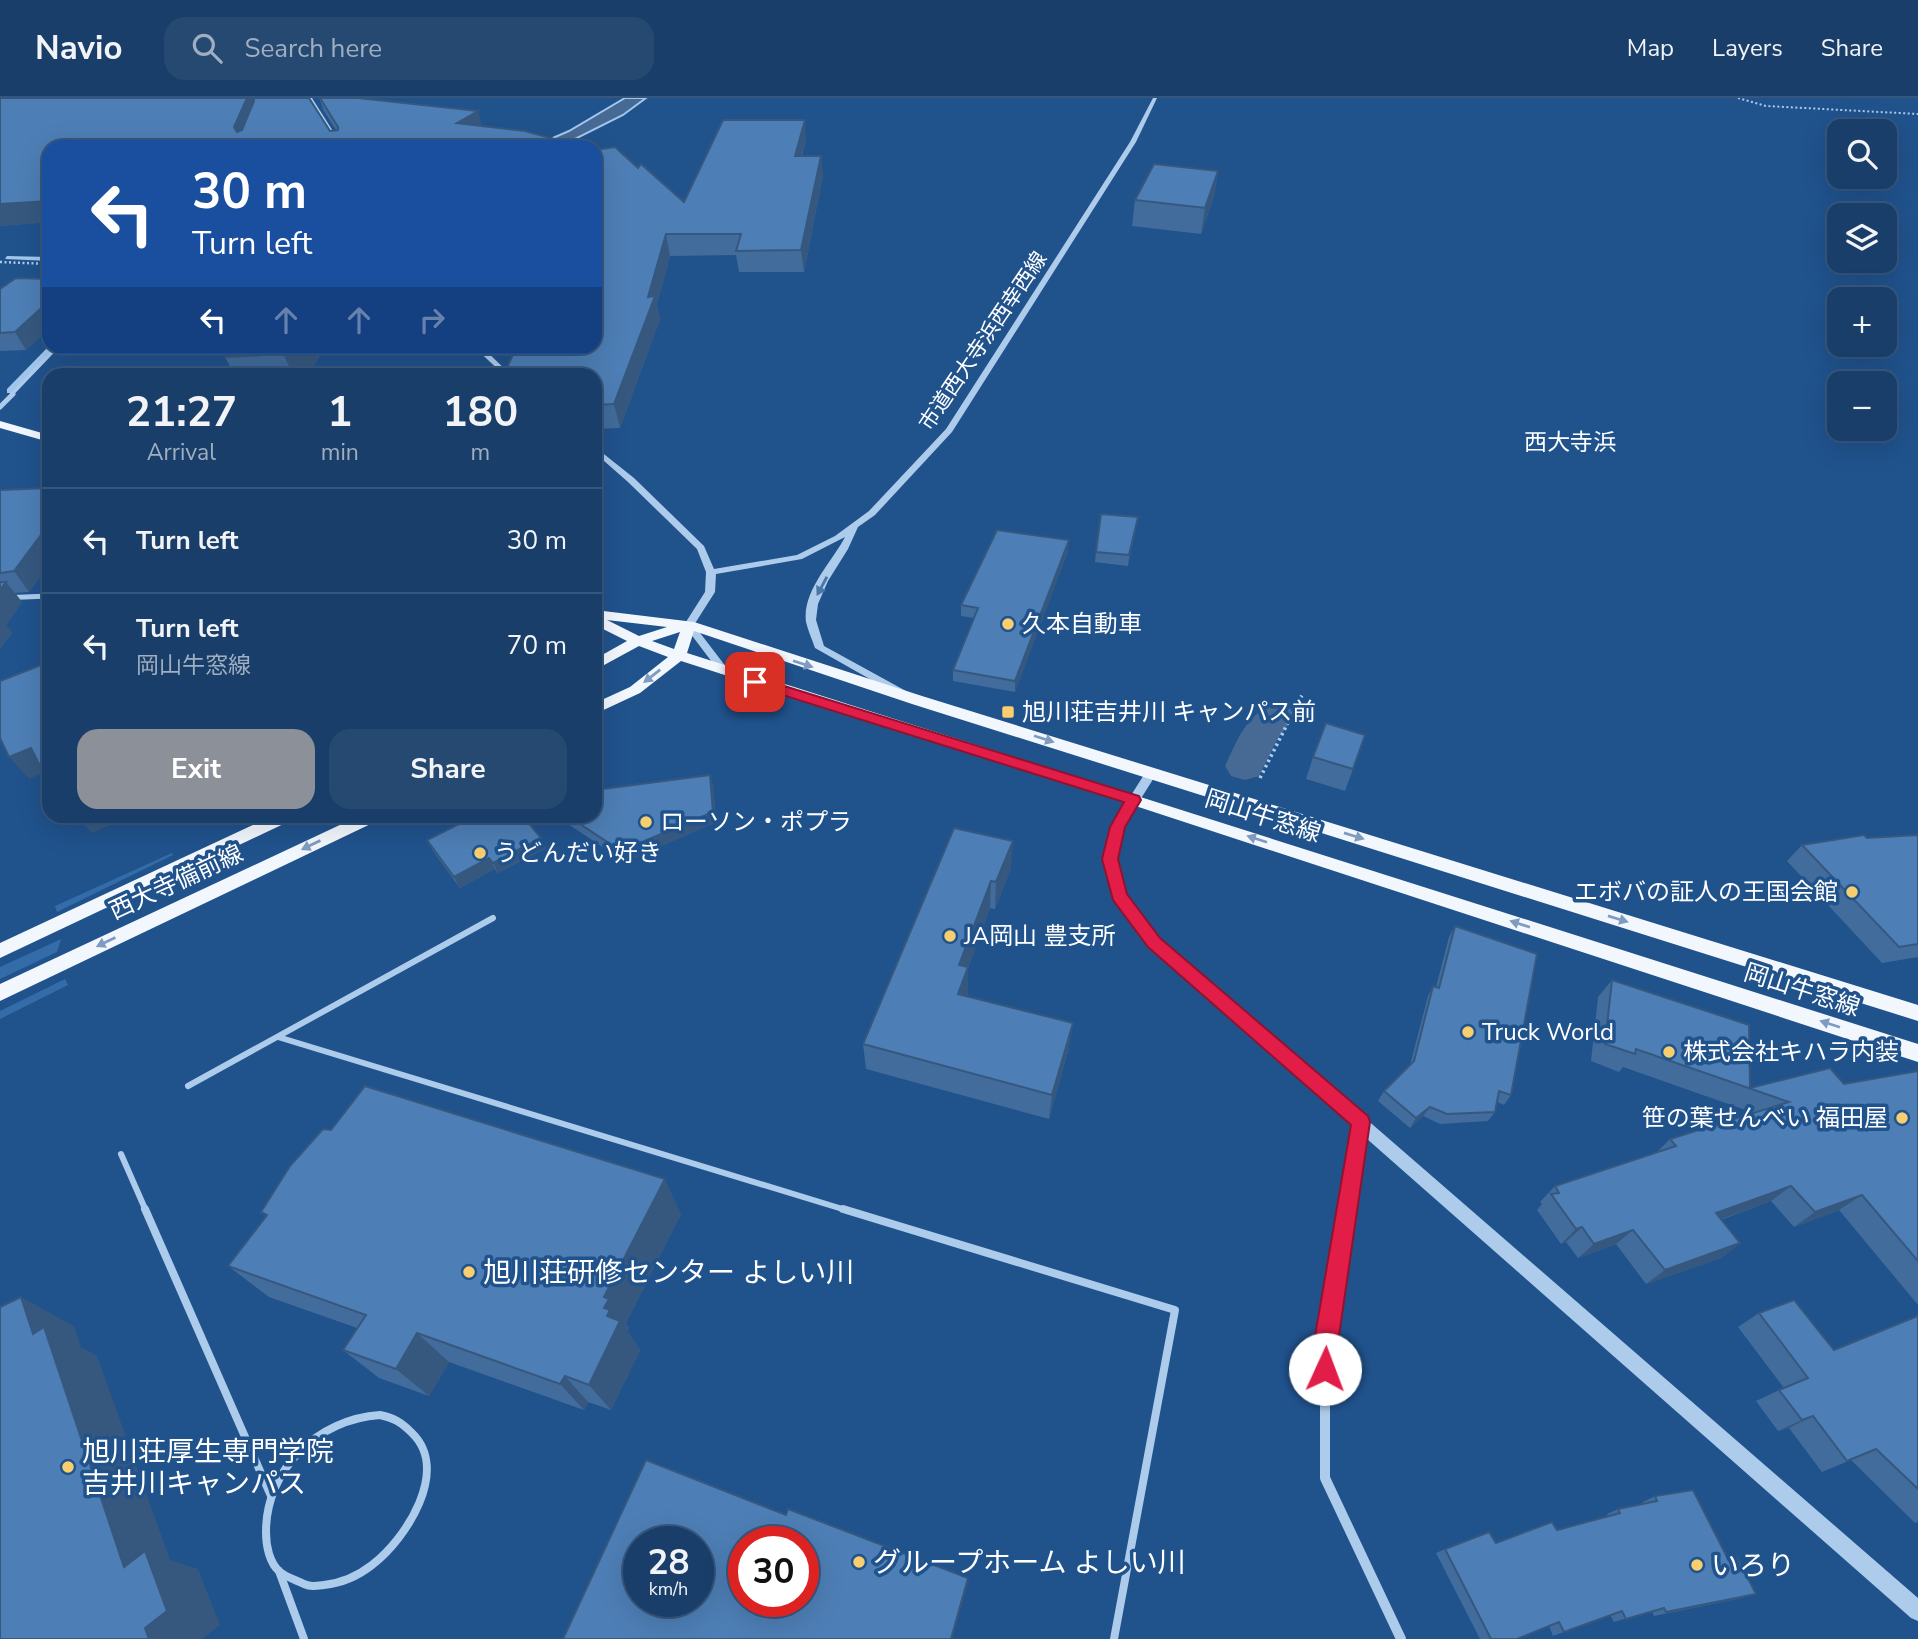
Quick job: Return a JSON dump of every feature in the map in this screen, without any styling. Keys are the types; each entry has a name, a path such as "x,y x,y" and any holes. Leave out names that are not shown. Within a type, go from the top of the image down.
{"main road":[{"path":"0,424 42,437"},
{"name":"岡山牛窓線","path":"602,615 689,625 917,700 1918,1013"},
{"name":"岡山牛窓線","path":"602,623 638,641 725,672 1134,800 1918,1053"},
{"path":"602,661 638,641 689,625"},
{"path":"602,706 635,690 678,656 689,625"},
{"name":"西大寺備前線","path":"0,951 271,823"},
{"name":"西大寺備前線","path":"0,993 358,823"}],"street":[{"path":"310,98 336,140"},
{"name":"市道西大寺浜西幸西線","path":"711,572 799,558 854,527 872,513 949,430 1133,142 1155,98"},
{"path":"0,407 50,354"},
{"path":"484,354 500,368"},
{"path":"602,456 701,548 711,572 710,592 689,625 725,672"},
{"path":"854,527 849,541 818,591 814,604 811,618 820,648 917,700"},
{"path":"0,598 42,596"},
{"path":"1151,773 1117,827 1110,859 1119,896 1154,943 1918,1611"},
{"path":"1361,1122 1325,1342 1325,1478 1401,1639"}],"lane":[{"path":"188,1086 493,918"},
{"path":"278,1037 1175,1310 1114,1639"},
{"path":"121,1153 271,1496"},
{"path":"279,1571 297,1583 322,1586 349,1579 377,1563 400,1540 416,1513 425,1485 426,1457 417,1436 401,1421 380,1415 355,1416 329,1428 305,1445 285,1468 271,1496 265,1524 267,1550 279,1571 304,1639"}],"path":[{"path":"1738,98 1766,106 1918,114"},
{"path":"0,262 42,264"},
{"path":"1251,804 1271,750 1291,720 1302,695"}],"shaded area":[{"path":"625,98 646,98 623,115 573,140 548,140"},
{"path":"172,853 173,855 57,912 55,906"},
{"path":"61,939 57,952 0,979 0,967"},
{"path":"65,979 68,985 0,1019 0,1011"}],"building":[{"path":"0,98 247,98 234,127 237,132 242,130 254,98 309,98 330,131 338,130 338,127 320,98 358,98 478,111 457,123 525,131 558,140 42,140 42,201 0,204"},
{"path":"723,120 805,120 795,156 821,156 801,250 736,251 741,234 666,234 648,297 655,296 614,404 602,405 602,368 507,368 513,354 602,354 602,149 615,147 638,168 641,164 684,202"},
{"path":"1154,164 1218,171 1205,208 1135,200"},
{"path":"16,278 42,279 42,307 15,332 0,333 0,289"},
{"path":"227,354 283,354 225,357"},
{"path":"42,488 42,533 14,571 0,573 0,490"},
{"path":"1101,514 1138,517 1129,555 1096,552"},
{"name":"久本自動車","path":"997,530 1069,540 1015,681 953,670 978,608 961,605"},
{"path":"42,665 42,763 39,764 31,748 9,757 0,738 0,681"},
{"path":"1326,723 1365,735 1353,769 1313,757"},
{"path":"710,775 713,812 621,851 579,823 602,823 602,789"},
{"name":"うどんだい好き","path":"461,823 529,823 541,838 493,863 489,858 454,877 427,840"},
{"path":"954,828 1013,841 996,882 991,881 959,965 968,967 958,994 1073,1023 1052,1095 863,1044"},
{"path":"1864,835 1867,838 1918,835 1918,944 1899,947 1802,845"},
{"name":"Truck World","path":"1455,926 1537,954 1511,1095 1499,1091 1495,1112 1447,1114 1430,1107 1416,1118 1384,1091 1414,1061 1433,986 1439,988"},
{"path":"1612,980 1749,1025 1750,1088 1830,1068 1844,1084 1918,1071 1918,1261 1862,1195 1815,1212 1791,1186 1716,1213 1740,1243 1665,1270 1633,1230 1594,1244 1582,1227 1576,1229 1551,1194 1559,1193 1555,1186 1676,1146 1670,1139 1789,1102 1636,1049 1635,1054 1605,1044"},
{"name":"旭川荘研修センター よしい川","path":"365,1086 665,1179 604,1297 609,1299 604,1308 610,1310 607,1316 620,1321 589,1385 565,1376 560,1384 417,1333 396,1369 343,1350 366,1315 228,1266 267,1215 261,1212 290,1166 323,1129 331,1130"},
{"name":"旭川荘厚生専門学院 吉井川キャンパス","path":"21,1297 33,1334 44,1327 124,1567 145,1551 167,1611 145,1628 149,1639 0,1639 0,1307"},
{"path":"1794,1300 1834,1350 1918,1316 1918,1489 1876,1449 1847,1461 1813,1416 1802,1420 1779,1390 1808,1378 1759,1313"},
{"name":"グループホーム よしい川","path":"646,1460 786,1515 788,1509 968,1578 951,1639 563,1639"},
{"path":"1693,1490 1728,1559 1737,1557 1756,1594 1666,1612 1664,1608 1626,1619 1622,1611 1564,1632 1559,1622 1517,1639 1491,1639 1445,1549 1489,1532 1496,1543 1552,1522 1557,1530 1620,1513 1618,1509 1657,1501 1655,1496"}],"waterway":[{"path":"7,258 42,259"},
{"path":"10,391 46,354"},
{"path":"1245,766 1261,732 1276,717"}],"place":[{"name":"久本自動車","path":"1008,624"},
{"name":"旭川荘吉井川 キャンパス前","path":"1008,712"},
{"name":"ローソン・ポプラ","path":"646,822"},
{"name":"うどんだい好き","path":"480,853"},
{"name":"エボバの証人の王国会館","path":"1852,892"},
{"name":"JA岡山 豊支所","path":"950,936"},
{"name":"Truck World","path":"1468,1032"},
{"name":"株式会社キハラ内装","path":"1669,1052"},
{"name":"笹の葉せんべい 福田屋","path":"1902,1118"},
{"name":"旭川荘研修センター よしい川","path":"469,1272"},
{"name":"旭川荘厚生専門学院 吉井川キャンパス","path":"68,1467"},
{"name":"グループホーム よしい川","path":"859,1562"},
{"name":"いろり","path":"1697,1565"}],"district":[{"name":"西大寺浜","path":"1570,442"}],"route":[{"path":"755,682 1134,800 1117,827 1110,859 1119,896 1154,943 1361,1122 1325,1342 1325,1369"}]}
